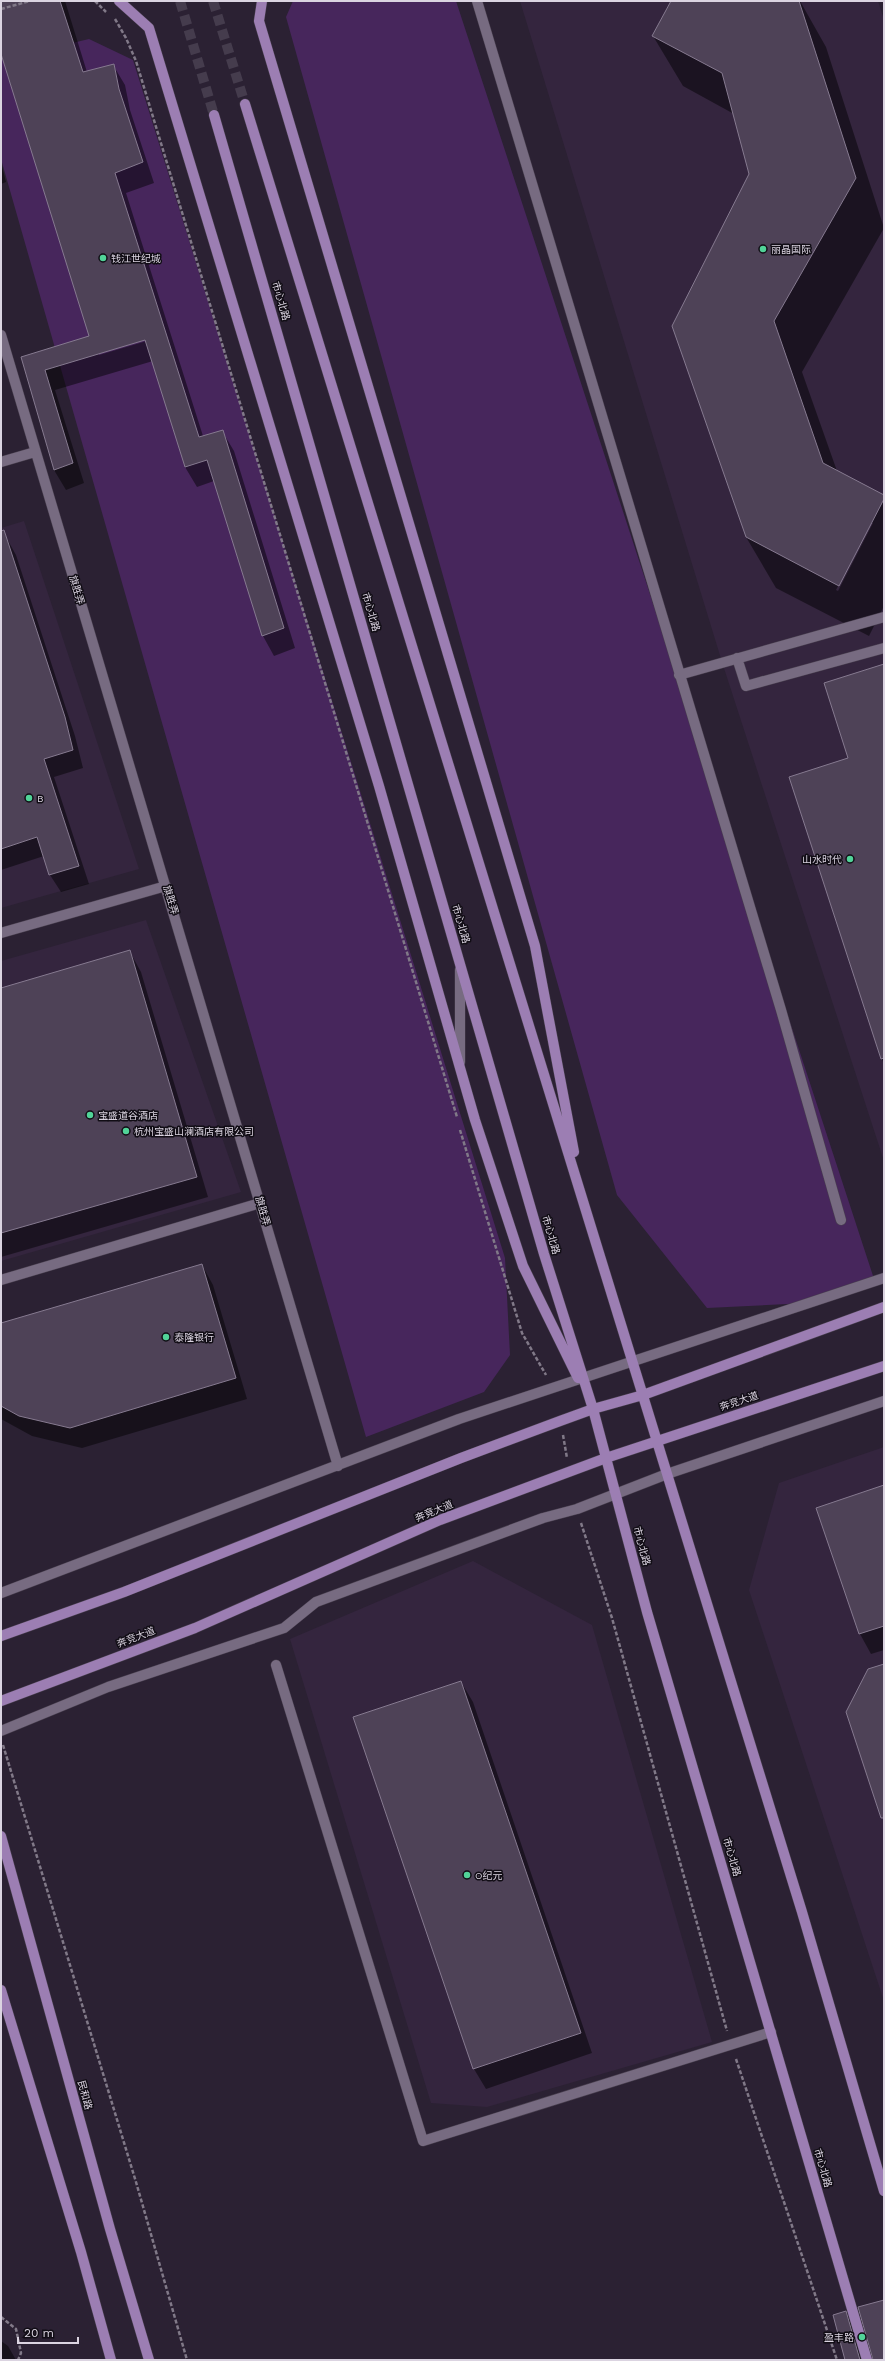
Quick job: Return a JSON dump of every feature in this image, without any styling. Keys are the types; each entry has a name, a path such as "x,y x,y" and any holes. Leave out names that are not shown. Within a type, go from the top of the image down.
{"main road":[{"path":"119,1 149,28 377,778 475,1120 523,1266 582,1379"},
{"path":"262,1 259,21 534,946 584,1203"},
{"path":"245,104 802,1912 884,2191"},
{"name":"市心北路","path":"214,115 544,1254 582,1379 593,1409 647,1612 867,2360"},
{"path":"1,1636 131,1589 560,1421 593,1409 643,1395 884,1307"},
{"name":"奔竞大道","path":"1,1701 195,1628 382,1545 570,1471 884,1366"},
{"name":"民和路","path":"1,1836 110,2229 149,2360"},
{"path":"1,1990 81,2252 111,2360"}],"street":[{"path":"477,1 781,1010 841,1220"},
{"name":"旗胜弄","path":"1,335 338,1466"},
{"path":"1,462 35,452"},
{"path":"679,675 884,617"},
{"path":"737,658 746,686 884,648"},
{"path":"1,934 166,886"},
{"path":"460,966 460,1067"},
{"path":"1,1280 260,1203"},
{"path":"1,1593 459,1419 554,1389 884,1278"},
{"path":"1,1731 108,1687 284,1628 316,1602 543,1518 577,1509 667,1474 884,1401"},
{"path":"276,1665 422,2141 770,2032"}],"path":[{"path":"1,8 30,1"},
{"path":"95,1 115,19 126,38 136,61 457,1120"},
{"path":"460,1128 522,1333 554,1389"},
{"path":"560,1421 570,1471"},
{"path":"577,1509 612,1618 731,2044 837,2360"},
{"path":"1,1738 136,2182 187,2360"},
{"path":"1,2317 16,2329 21,2353 18,2360"}],"shaded area":[{"path":"293,1 456,1 875,1282 827,1302 707,1308 617,1195 286,17"},
{"path":"520,1 878,1 884,20 883,1158 722,662"},
{"path":"89,39 133,60 505,1258 510,1355 484,1392 366,1437 1,159 1,60"},
{"path":"24,521 139,869 1,908 1,528"},
{"name":"宝盛道谷酒店","path":"146,920 241,1192 1,1261 1,961"},
{"path":"884,1447 884,2001 749,1590 779,1483"},
{"path":"473,1561 592,1625 712,2042 487,2107 431,2103 290,1639"}],"building":[{"name":"钱江世纪城","path":"1,1 60,1 83,72 114,64 119,89 143,162 115,173 199,437 223,430 284,628 262,636 207,460 185,467 145,340 45,370 73,463 54,470 21,357 89,336 1,54"},
{"name":"丽晶国际","path":"671,1 799,1 856,178 774,321 823,463 884,495 884,499 839,586 746,537 672,326 749,174 722,73 652,36"},
{"path":"4,530 65,717 73,750 44,759 79,866 49,875 37,837 1,849 1,531"},
{"name":"山水时代","path":"884,664 884,1058 881,1059 789,777 848,758 824,683"},
{"name":"宝盛道谷酒店","path":"130,950 197,1177 1,1233 1,988"},
{"path":"202,1264 236,1378 70,1428 19,1416 1,1406 1,1323"},
{"path":"884,1485 884,1626 859,1634 816,1508"},
{"path":"884,1664 884,1818 881,1818 846,1712 868,1669"},
{"name":"O纪元","path":"461,1681 581,2033 473,2069 353,1717"},
{"path":"884,2300 884,2360 873,2360 858,2307"},
{"path":"846,2311 860,2360 845,2360 833,2315"}],"tunnel":[{"path":"180,1 214,115"},
{"path":"213,1 245,104"}],"place":[{"name":"丽晶国际","path":"763,249"},
{"name":"钱江世纪城","path":"103,258"},
{"name":"B","path":"29,798"},
{"name":"山水时代","path":"850,859"},
{"name":"宝盛道谷酒店","path":"90,1115"},
{"name":"杭州宝盛山澜酒店有限公司","path":"126,1131"},
{"name":"泰隆银行","path":"166,1337"},
{"name":"O纪元","path":"467,1875"},
{"name":"盈丰路","path":"862,2337"}]}
